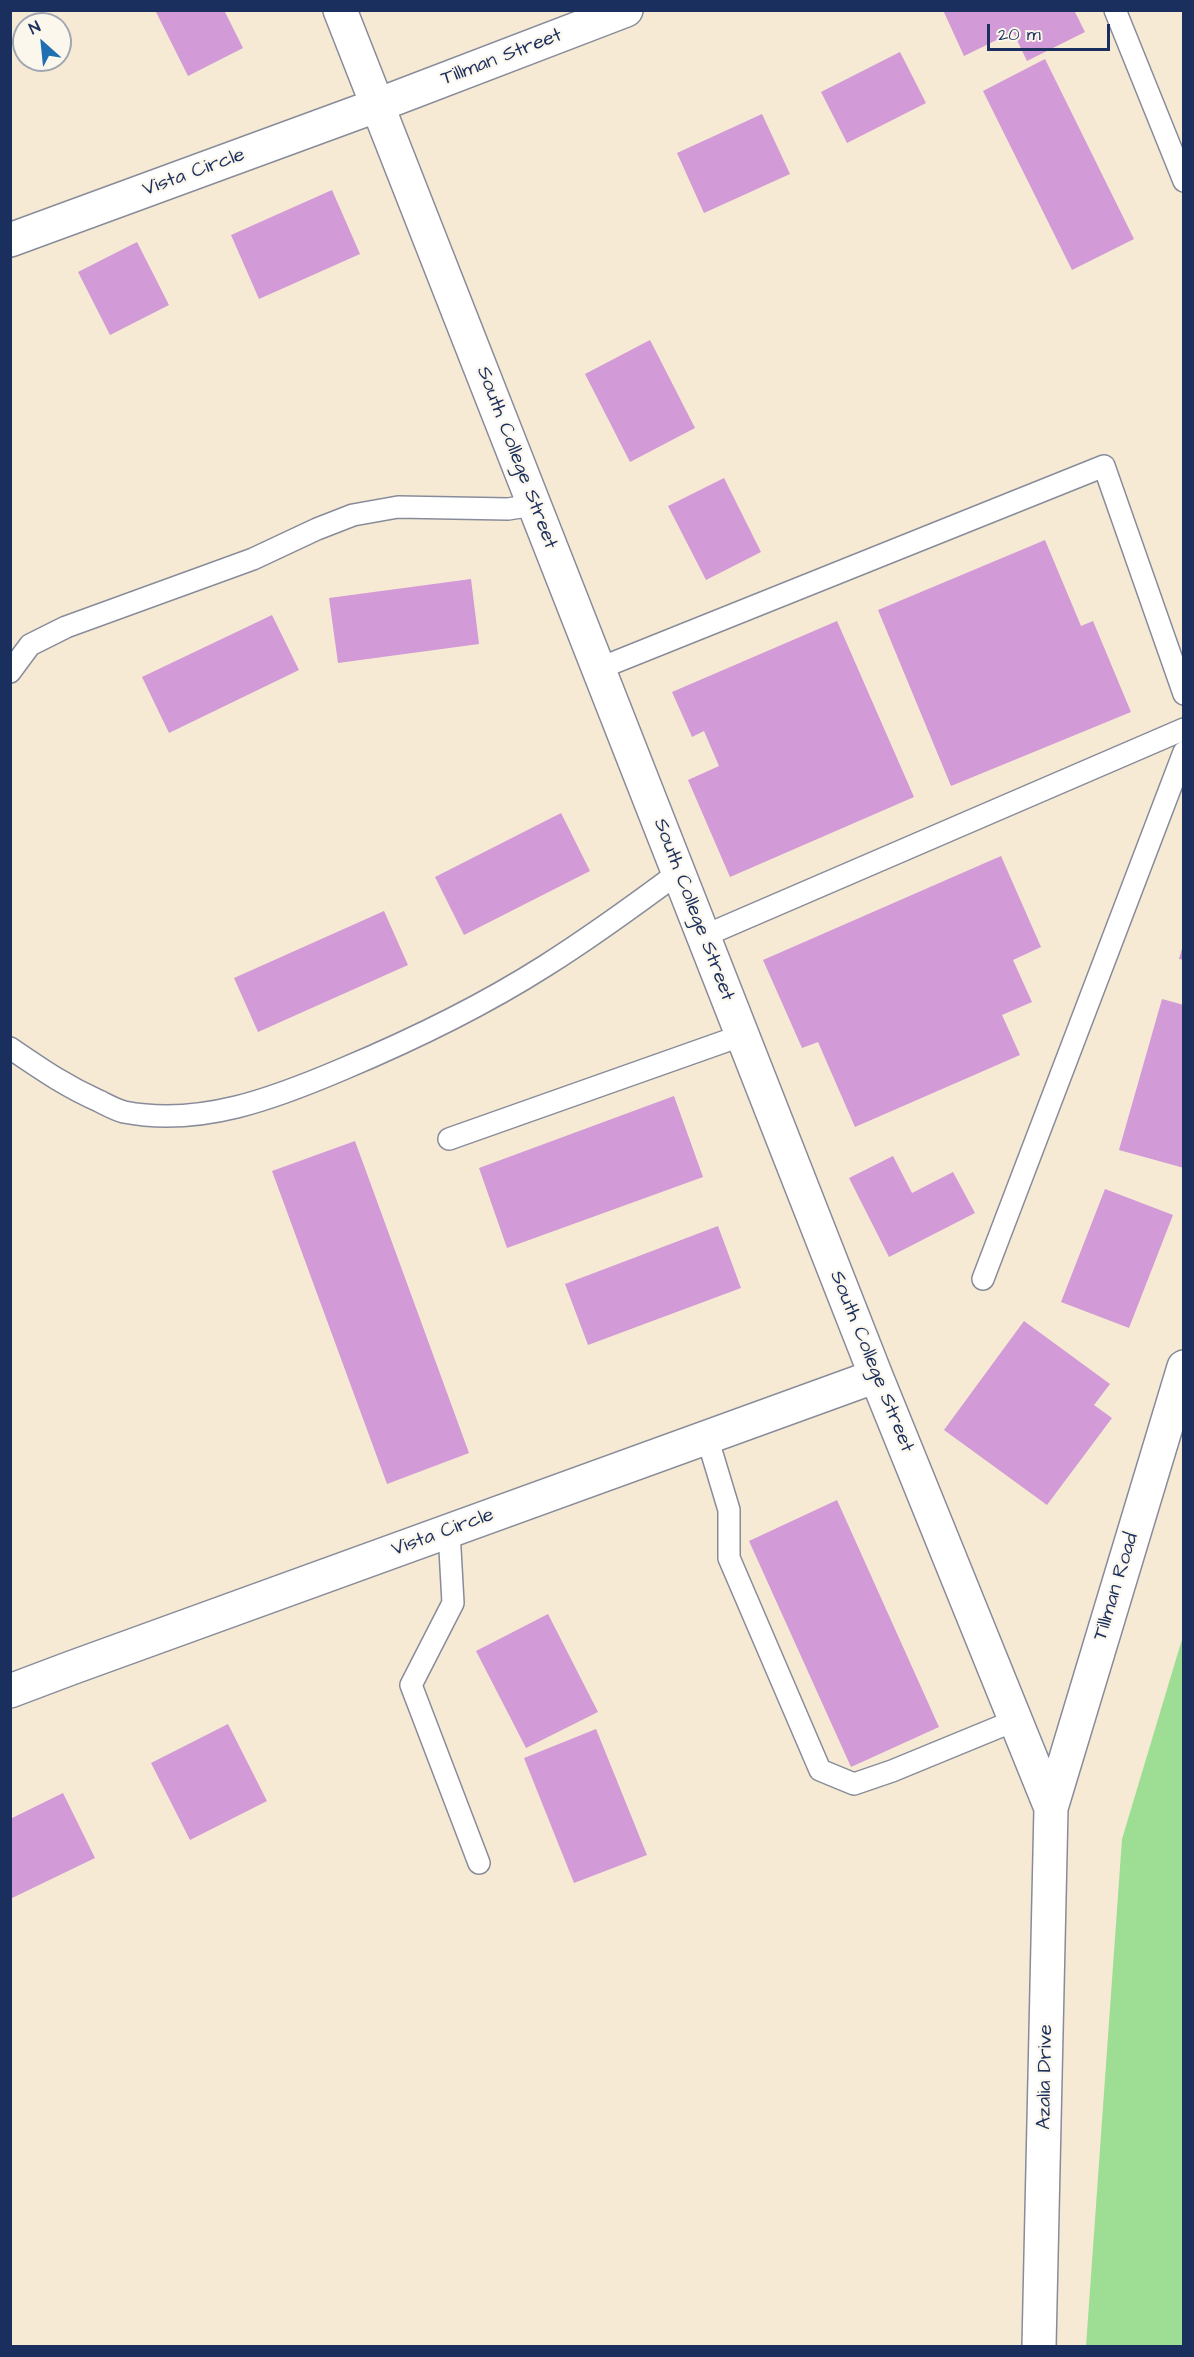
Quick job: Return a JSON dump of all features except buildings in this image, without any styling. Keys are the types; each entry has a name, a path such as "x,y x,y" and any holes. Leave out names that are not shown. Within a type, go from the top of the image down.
{"street":[{"name":"South College Street","path":"340,10 876,1376 1051,1808"},
{"name":"Tillman Street","path":"378,105 626,10"},
{"name":"Vista Circle","path":"10,240 378,105"},
{"name":"Tillman Road","path":"1051,1808 1184,1367"},
{"name":"Vista Circle","path":"10,1691 876,1376"},
{"name":"Azalia Drive","path":"1039,2346 1051,1808"}],"lane":[{"path":"1115,10 1184,182"},
{"path":"598,669 1104,466 1184,694"},
{"path":"10,672 30,645 66,627 253,559 353,515 398,507 508,509 534,505"},
{"path":"704,936 1184,729"},
{"path":"983,1279 1184,753"},
{"path":"10,1048 67,1087 123,1112 181,1117 231,1110 309,1084 386,1052 447,1021 543,968 678,873"},
{"path":"449,1139 743,1035"},
{"path":"707,1437 729,1510 729,1558 820,1770 854,1784 892,1771 1016,1720"},
{"path":"448,1531 453,1603 411,1685 479,1863"}],"green space":[{"path":"1183,1636 1183,2346 1086,2346 1122,1839"}]}
